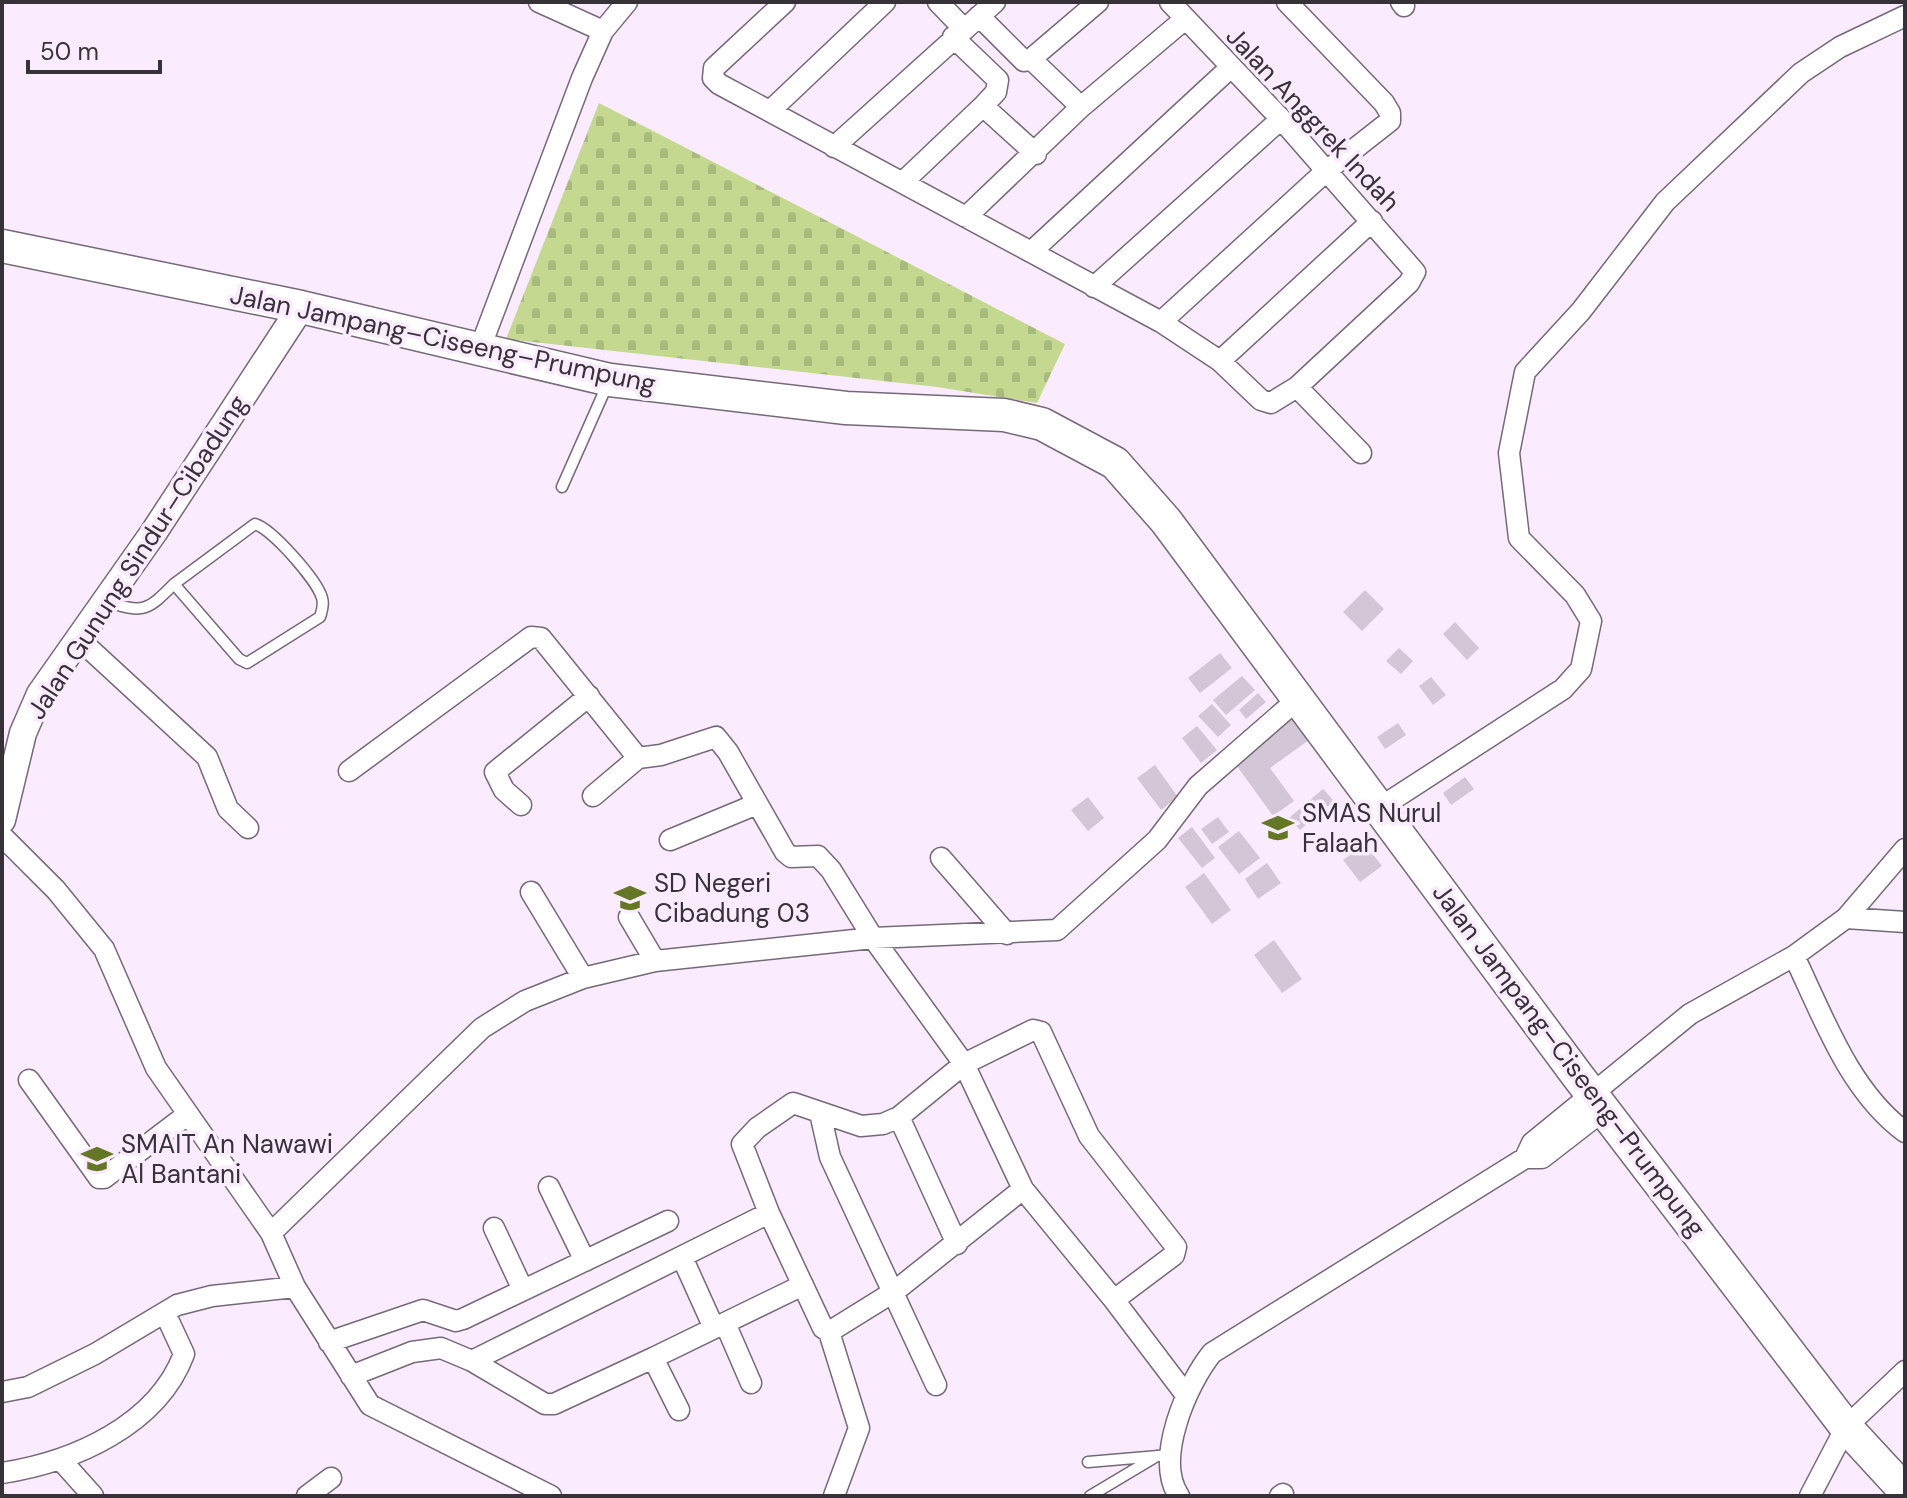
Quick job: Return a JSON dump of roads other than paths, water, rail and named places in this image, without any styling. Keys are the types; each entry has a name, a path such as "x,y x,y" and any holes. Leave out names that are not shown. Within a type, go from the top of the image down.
{"main road":[{"name":"Jalan Jampang–Ciseeng–Prumpung","path":"2,246 301,307 610,380 833,407 1004,415 1042,424 1115,463 1140,489 1381,807 1599,1103 1846,1427 1905,1491"}],"street":[{"path":"539,2 599,40"},
{"path":"479,351 582,78 599,40 627,2"},
{"path":"785,2 714,68 713,78 719,84 1161,322 1220,361 1266,402 1278,400 1297,387 1361,453"},
{"path":"770,111 885,2"},
{"path":"903,182 996,92 998,80 965,28 938,2"},
{"path":"834,147 995,2"},
{"path":"965,28 1024,61 1031,59 1098,2"},
{"name":"Jalan Anggrek Indah","path":"1170,2 1281,119 1415,272 1409,283 1297,387"},
{"path":"1161,322 1325,172 1390,121 1390,113 1287,2"},
{"path":"1381,807 1563,689 1581,669 1591,621 1575,595 1519,538 1509,453 1525,372 1581,311 1665,202 1801,73 1840,47 1905,16"},
{"path":"966,217 1036,154 1081,107 1185,19"},
{"path":"1031,59 1081,107"},
{"path":"1031,252 1231,67"},
{"path":"983,106 1036,154"},
{"path":"1094,287 1281,119"},
{"path":"1220,361 1372,221"},
{"name":"Jalan Gunung Sindur–Cibadung","path":"2,820 23,733 40,694 107,601 301,307"},
{"path":"349,771 531,637 541,638 638,758"},
{"path":"80,640 207,757 228,809 248,828"},
{"path":"521,805 504,790 495,772 589,696"},
{"path":"271,1233 482,1028 525,1001 583,978 655,961 873,938 1057,930 1157,840 1198,786 1298,699"},
{"path":"593,796 638,758 661,755 716,737 785,852 791,857 818,856 831,870 873,938 964,1064 1023,1189 1114,1300 1186,1395"},
{"path":"670,840 757,804"},
{"path":"2,836 56,890 104,949 156,1068 271,1233 295,1287 370,1405 551,1496"},
{"path":"1179,1496 1163,1456 1186,1395 1203,1364 1223,1343 1525,1158 1532,1143 1599,1103 1690,1014 1794,956 1846,918 1905,849"},
{"path":"941,858 1007,934"},
{"path":"531,892 583,978"},
{"path":"629,917 655,961"},
{"path":"1846,918 1905,922"},
{"path":"1794,956 1847,1066 1889,1120 1905,1132"},
{"path":"834,1496 859,1428 829,1332 823,1328 769,1213 742,1144 785,1105 793,1103 873,1127 899,1117 964,1064 1033,1030 1041,1032 1089,1136 1176,1247 1174,1255 1114,1300"},
{"path":"29,1080 99,1178 188,1114"},
{"path":"820,1113 830,1157 895,1291 936,1385"},
{"path":"899,1117 957,1244"},
{"path":"549,1187 585,1261"},
{"path":"829,1332 895,1291 1023,1189"},
{"path":"472,1361 769,1213"},
{"path":"329,1342 423,1310 456,1321 668,1221"},
{"path":"494,1228 523,1290"},
{"path":"682,1257 751,1383"},
{"path":"351,1376 412,1352 441,1348 472,1361 545,1404 554,1404 803,1285"},
{"path":"2,1392 41,1381 177,1305 212,1296 295,1287"},
{"path":"2,1473 40,1467 140,1418 177,1374 184,1354 165,1313"},
{"path":"653,1358 679,1410"},
{"path":"1810,1496 1846,1427 1905,1371"},
{"path":"60,1459 93,1496"},
{"path":"307,1496 331,1478"}],"lane":[{"path":"562,487 610,380"},
{"path":"107,601 136,611 153,605 174,584 255,524 269,530 318,589 323,609 320,617 252,663 245,663 174,584"},
{"path":"1088,1462 1163,1456"},
{"path":"1090,1496 1163,1456"}],"place":[{"name":"SMAS Nurul Falaah","path":"1278,828"},
{"name":"SD Negeri Cibadung 03","path":"630,898"},
{"name":"SMAIT An Nawawi Al Bantani","path":"97,1159"}]}
